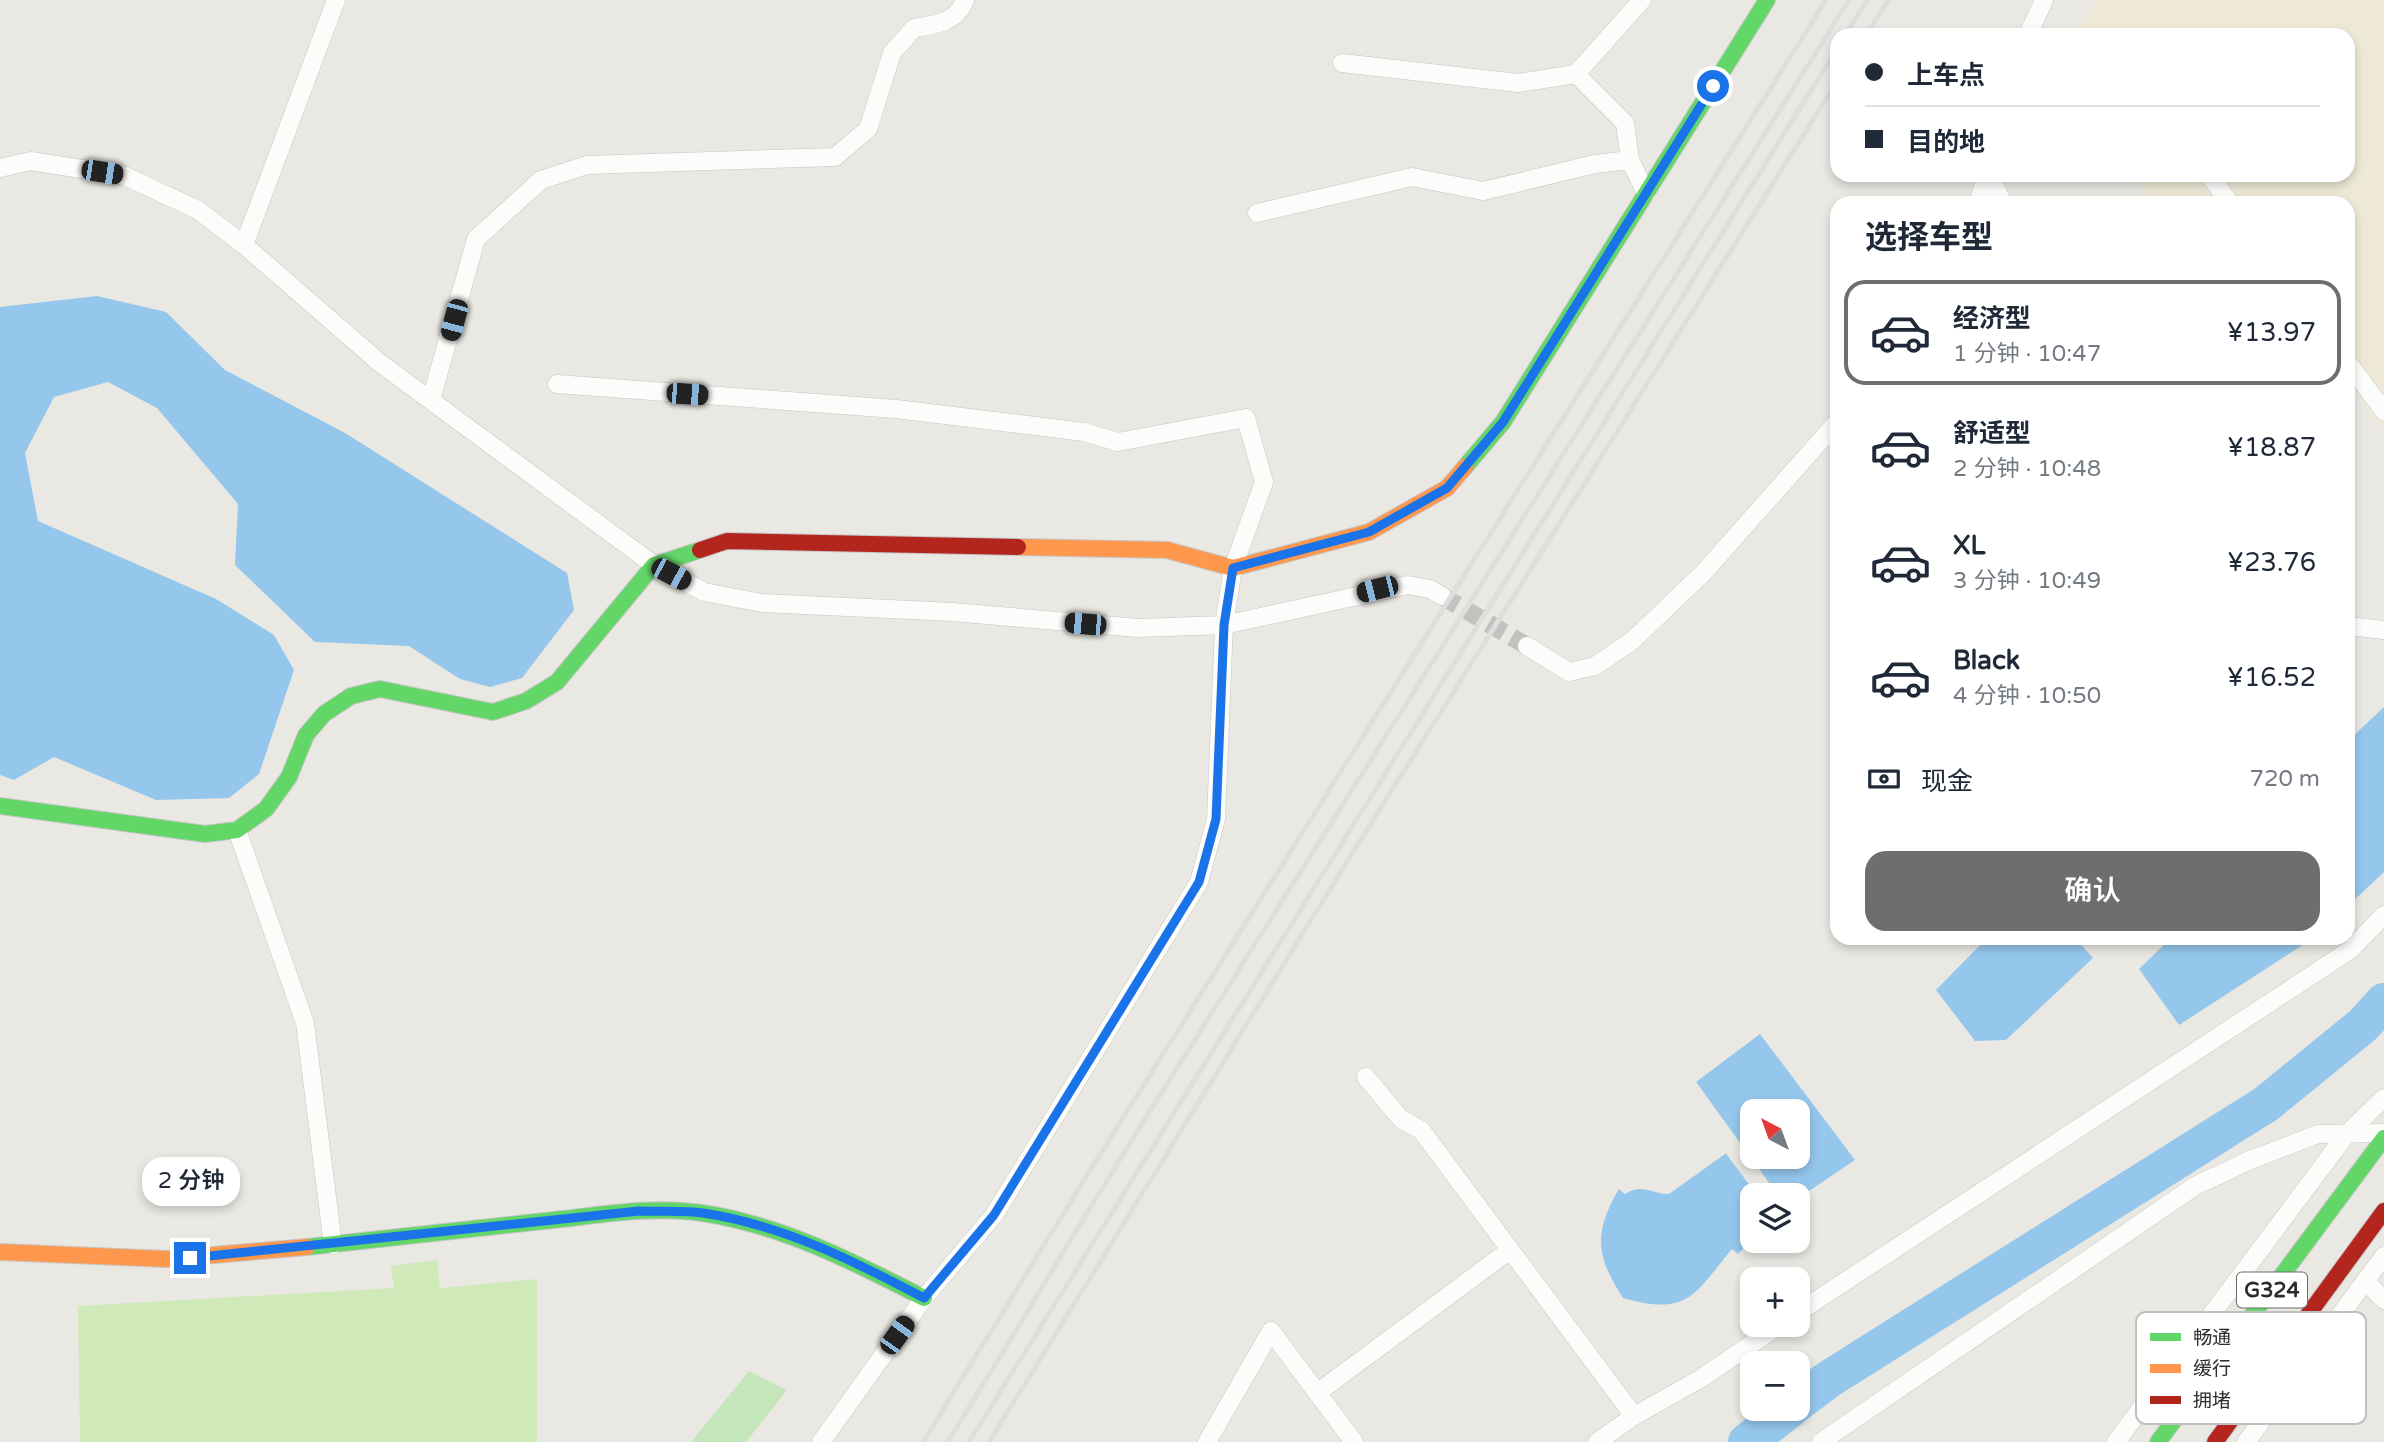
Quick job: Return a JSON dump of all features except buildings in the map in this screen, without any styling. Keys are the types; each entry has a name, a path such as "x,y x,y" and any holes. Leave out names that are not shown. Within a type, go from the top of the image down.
{"main road":[{"path":"0,806 205,834 237,830 266,809 289,777 306,736 324,714 351,696 380,689 493,712 526,701 557,682 654,565 727,541 1167,550 1233,568 1369,532 1447,488 1503,422 1767,0"},
{"name":"G324","path":"2254,1312 2384,1135"},
{"path":"0,1252 167,1259 333,1245 639,1211 701,1213 757,1224 845,1257 924,1298"},
{"name":"G324","path":"2310,1312 2384,1211"},
{"name":"G324","path":"2158,1442 2171,1424"},
{"name":"G324","path":"2215,1442 2228,1424"}],"street":[{"path":"244,245 336,0"},
{"path":"431,400 476,239 541,180 586,165 835,157 868,129 892,53 914,28 939,25 961,12 965,0"},
{"path":"1342,63 1518,83 1576,74 1642,0"},
{"path":"2031,28 2045,0"},
{"path":"1576,74 1625,123 1630,160 1646,193"},
{"path":"1257,213 1412,177 1483,191 1595,164 1630,160"},
{"path":"0,167 32,161 125,176 198,210 244,245 380,363 654,565 704,592 762,603 953,612 1138,628 1224,625 1408,584 1430,589 1442,596"},
{"path":"2355,372 2384,411"},
{"path":"557,384 896,409 1084,432 1118,442 1246,418 1264,482 1233,568 1224,625 1216,819 1199,882 994,1215 924,1298 821,1442"},
{"path":"1527,646 1569,672 1595,666 1632,641 1703,572 1830,430"},
{"path":"2355,627 2384,630"},
{"path":"237,830 305,1023 333,1245"},
{"path":"2355,945 2384,915"},
{"path":"1810,1304 2355,945"},
{"path":"1366,1077 1401,1119 1421,1130 1634,1416"},
{"path":"2213,1312 2346,1135 2384,1098"},
{"path":"1821,1442 2195,1186 2248,1161 2318,1134 2384,1135"},
{"path":"1317,1393 1510,1250"},
{"path":"2342,1312 2384,1256"},
{"path":"2365,1281 2384,1300"},
{"path":"1207,1442 1271,1331 1354,1442"},
{"path":"1597,1442 1762,1337"},
{"path":"2116,1442 2136,1415"},
{"path":"2246,1442 2259,1424"}],"shaded area":[{"path":"2096,0 2384,0 2384,431 2355,390 2355,196 2148,196 2139,182 2355,182 2355,28 2079,28"}],"green space":[{"path":"437,1260 440,1288 537,1279 537,1442 80,1442 78,1306 394,1288 391,1266"},
{"path":"749,1371 787,1390 746,1442 691,1442"}],"water":[{"path":"97,296 166,312 225,370 345,433 567,573 574,610 522,678 490,687 460,679 409,646 315,642 235,565 238,504 157,408 108,382 54,397 25,453 38,521 216,599 274,635 294,670 259,774 229,798 156,800 54,757 14,780 0,775 0,307"},
{"path":"2384,707 2384,872 2355,899 2355,734"},
{"path":"1980,945 2081,945 2093,958 2006,1040 1975,1041 1936,990"},
{"path":"2164,945 2303,945 2179,1025 2139,969"},
{"path":"1760,1034 1809,1099 1740,1099 1740,1169 1810,1169 1810,1100 1855,1160 1810,1190 1810,1183 1740,1183 1738,1254 1732,1249 1698,1290 1676,1303 1662,1305 1623,1298 1607,1269 1601,1244 1605,1219 1619,1189 1625,1194 1642,1189 1669,1194 1739,1144 1696,1082"}],"pier":[{"path":"1696,1082 1740,1143 1740,1169 1759,1169 1769,1183 1748,1183 1724,1151 1735,1143 1693,1084"}],"waterway":[{"path":"1810,1393 2266,1104 2363,1025 2384,1002"},
{"path":"1747,1442 1774,1421"}],"tunnel":[{"path":"1442,596 1527,646"}],"railway":[{"path":"923,1442 1089,1172 1826,0"},
{"path":"1831,28 1849,0"},
{"path":"1849,28 1867,0"},
{"path":"1870,28 1888,0"},
{"path":"948,1442 1128,1146 1830,30"},
{"path":"969,1442 1830,60"},
{"path":"989,1442 1353,852 1830,93"}],"traffic: fast":[{"path":"1465,467 1503,422 1767,0"},
{"path":"0,806 205,834 237,830 266,809 289,777 306,735 324,714 351,696 380,689 493,712 526,701 557,682 654,565 700,550"},
{"path":"2255,1312 2384,1138"},
{"path":"307,1247 623,1212 682,1211 761,1226 817,1246 924,1298"},
{"path":"2158,1442 2171,1424"}],"traffic: slow":[{"path":"1018,547 1167,550 1233,568 1369,532 1447,488 1465,467"},
{"path":"0,1252 167,1259 307,1247"}],"traffic: jam":[{"path":"700,550 727,541 1018,547"},
{"path":"2310,1312 2384,1211"},
{"path":"2215,1442 2228,1424"}],"route":[{"path":"190,1258 639,1211 701,1213 757,1224 845,1257 924,1298 994,1215 1199,882 1216,819 1224,625 1233,568 1369,532 1447,488 1503,422 1713,86"}]}
